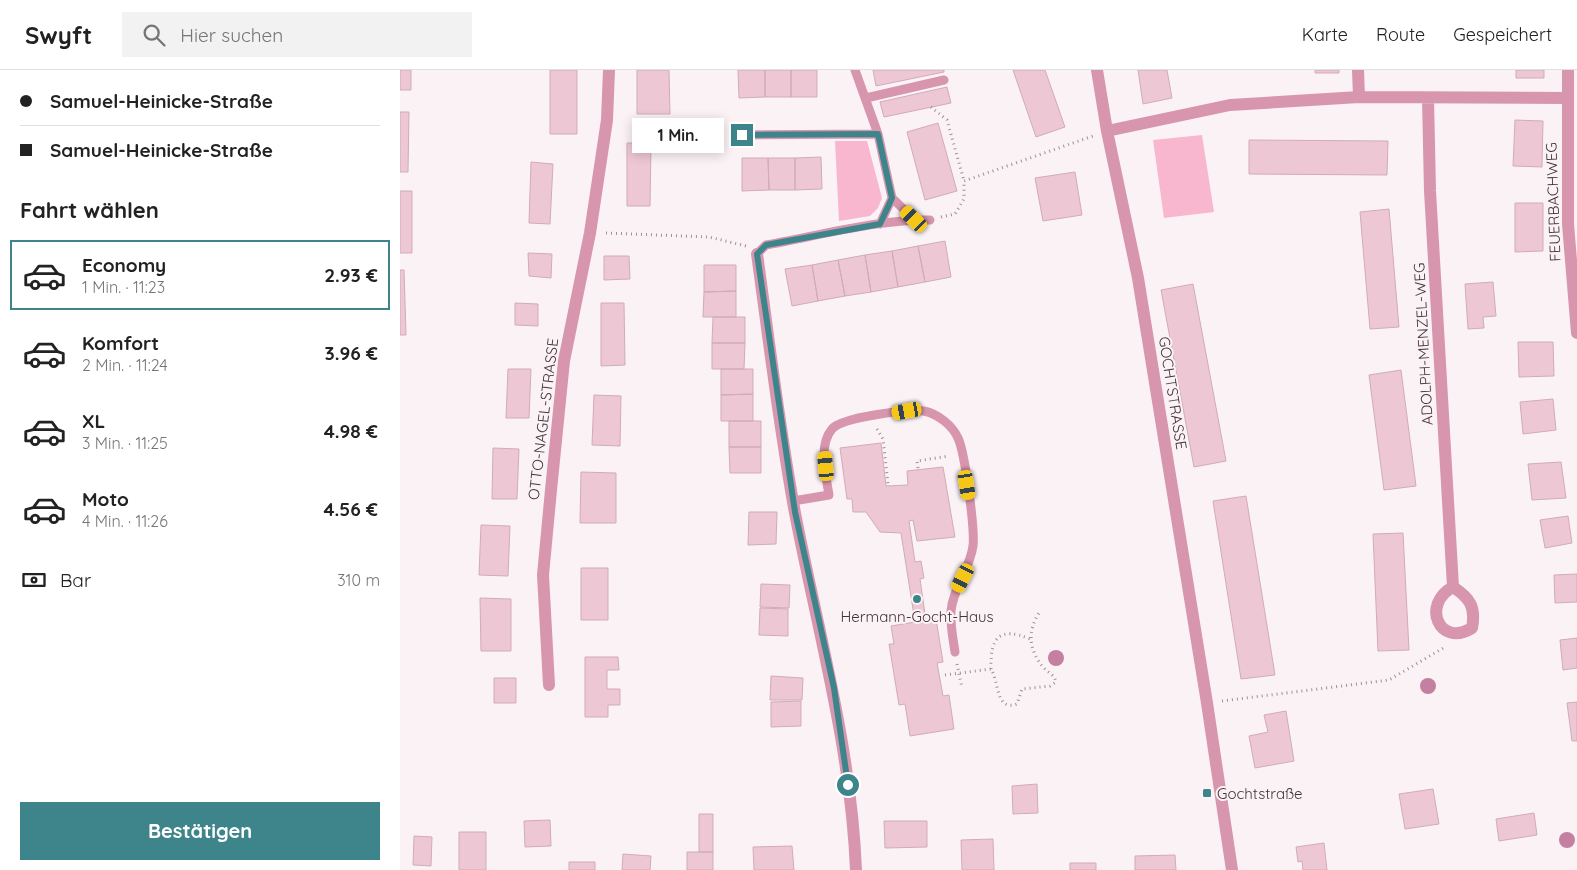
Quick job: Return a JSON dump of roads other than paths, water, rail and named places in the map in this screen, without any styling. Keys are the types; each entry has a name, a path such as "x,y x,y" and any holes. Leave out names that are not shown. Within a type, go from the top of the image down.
{"street":[{"name":"OTTO-NAGEL-STRASSE","path":"549,686 543,575 551,490 564,361 590,233 607,120 608,70"},
{"name":"GOCHTSTRASSE","path":"1097,70 1138,278 1232,870"},
{"path":"1358,70 1359,98"},
{"name":"FEUERBACHWEG","path":"1568,70 1568,224 1577,333"},
{"path":"1108,131 1230,105 1359,98 1567,98"},
{"name":"ADOLPH-MENZEL-WEG","path":"1428,99 1430,191 1453,587"},
{"path":"757,254 793,501 834,688 855,835 856,870"}],"lane":[{"path":"855,70 878,134 892,198 914,219"},
{"path":"866,98 944,80"},
{"path":"742,135 878,134"},
{"path":"880,224 892,198"},
{"path":"757,254 766,245 880,224 914,219 930,220"},
{"path":"793,501 829,495 824,452 826,438 832,428 847,421 907,411 925,412 938,416 951,426 959,440 972,520 972,547 951,611 955,652"}],"place":[{"name":"Hermann-Gocht-Haus","path":"917,599"},
{"name":"Gochtstraße","path":"1207,793"}]}
